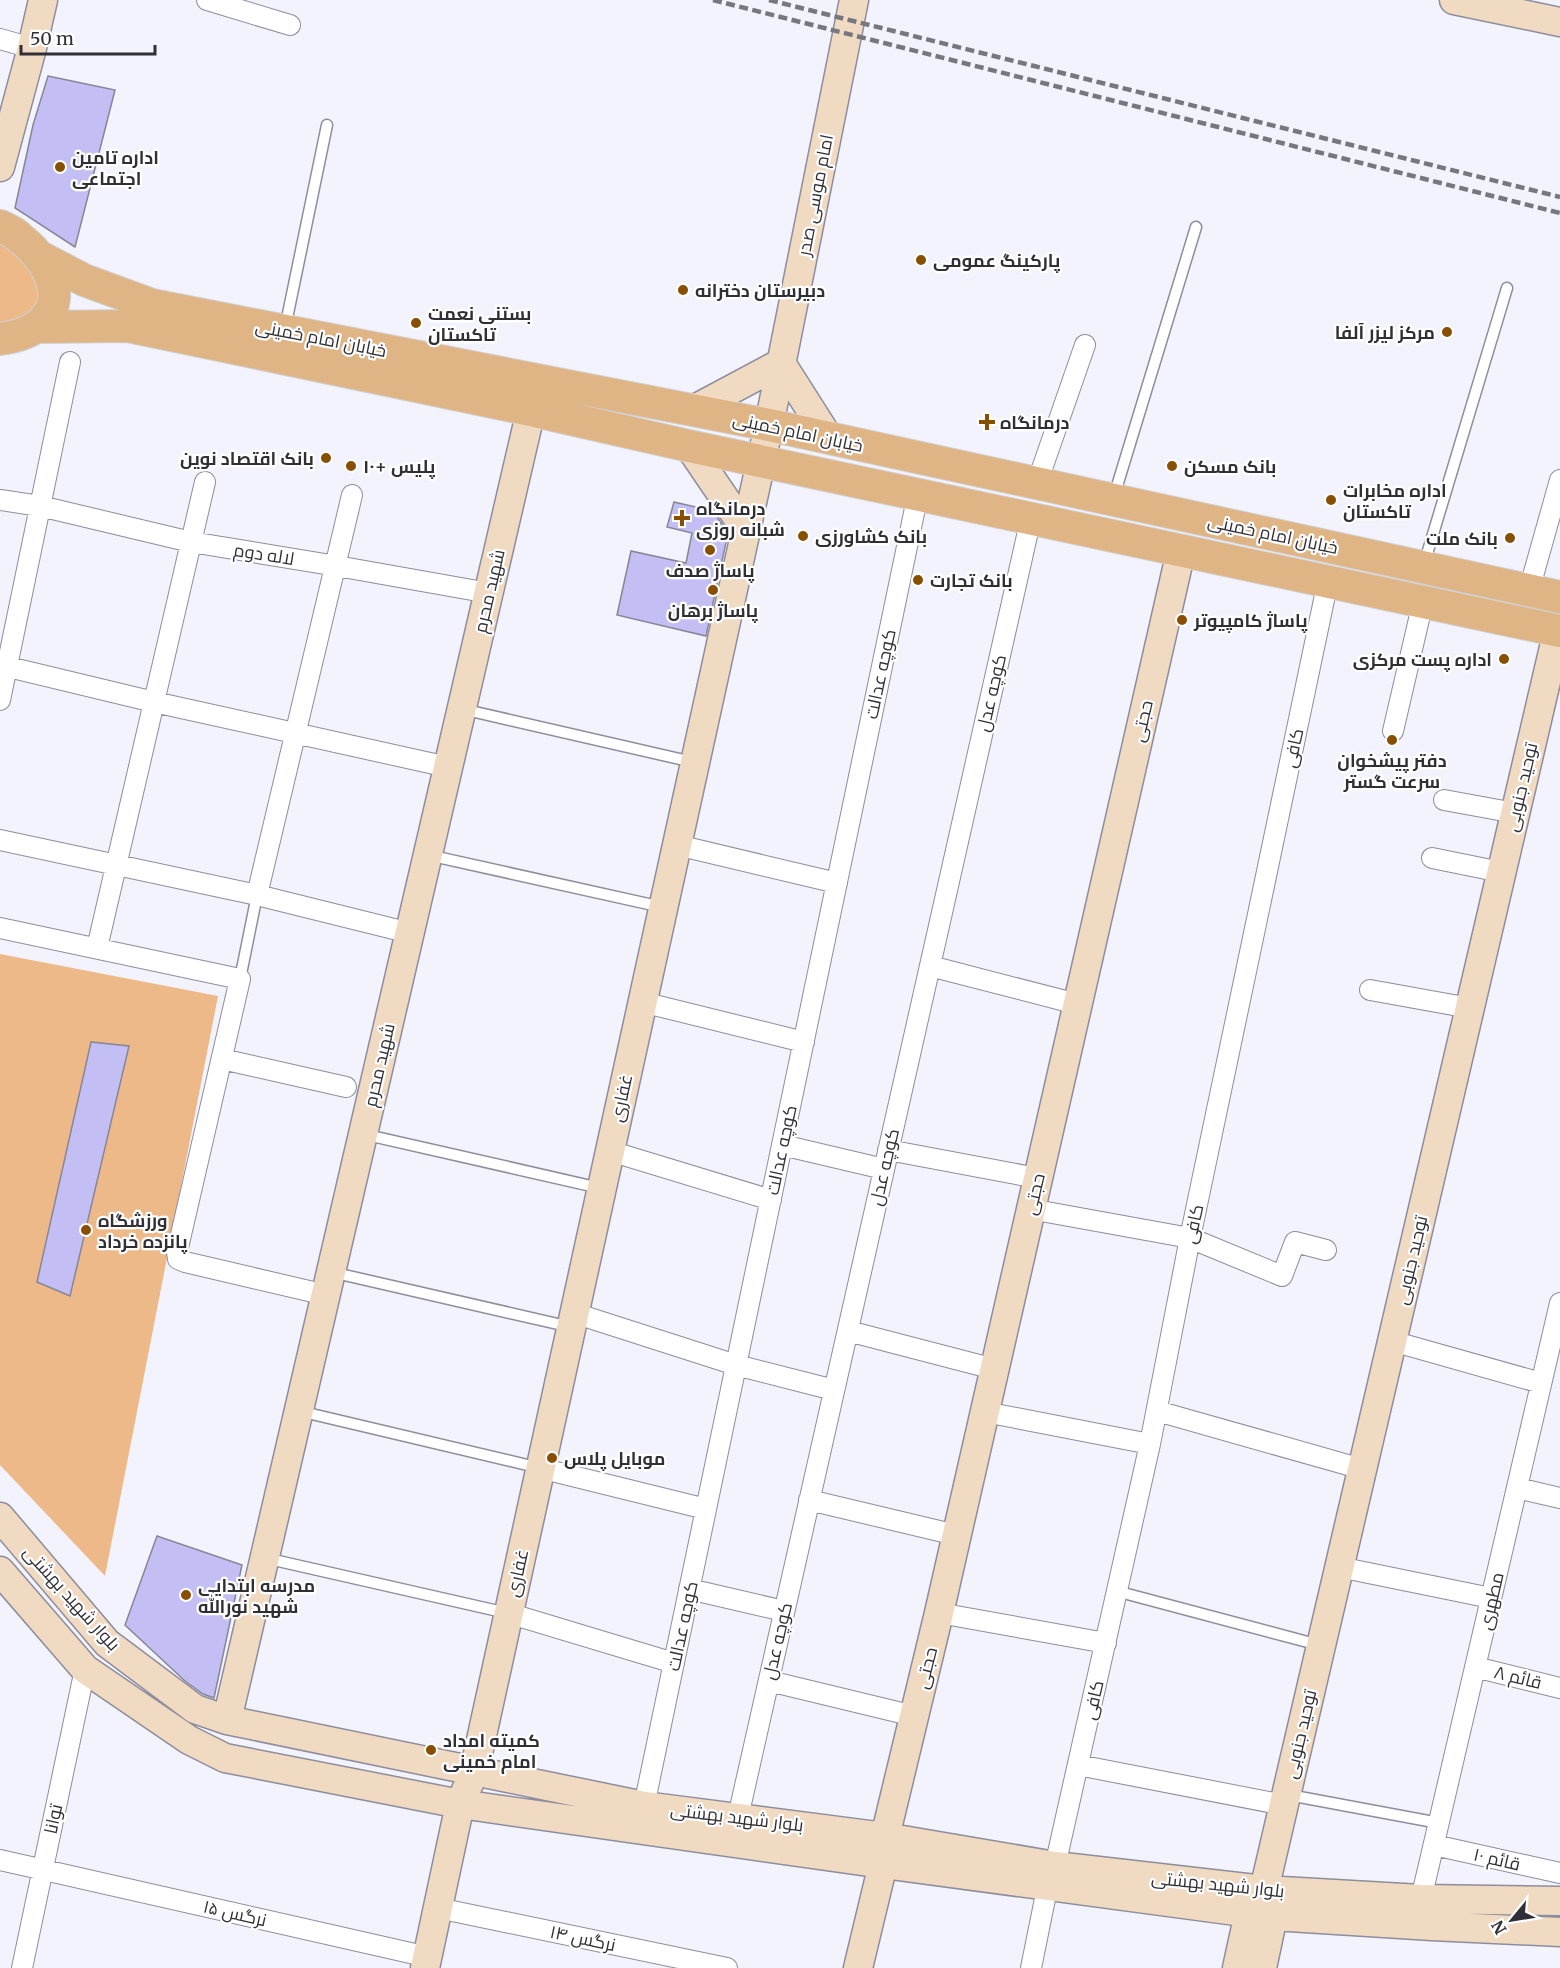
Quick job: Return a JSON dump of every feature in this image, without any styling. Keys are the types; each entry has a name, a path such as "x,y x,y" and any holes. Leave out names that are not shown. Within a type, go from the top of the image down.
{"main road":[{"path":"0,226 20,237 40,257 50,274 55,289 52,306 47,318 39,327"},
{"name":"خیابان امام خمینی","path":"40,257 84,279 152,305 769,425 1560,597"},
{"name":"خیابان امام خمینی","path":"0,339 39,327 128,326 531,410 689,446 1559,631"}],"street":[{"path":"0,167 43,0"},
{"path":"207,0 290,25"},
{"name":"امام موسی صدر","path":"769,425 854,0"},
{"path":"1454,0 1560,22"},
{"path":"0,39 32,48"},
{"path":"1037,483 1085,345"},
{"path":"0,700 4,665 70,362"},
{"path":"693,410 782,363 828,438"},
{"name":"شهید محرم","path":"227,1720 531,410"},
{"name":"غفاری","path":"460,1804 474,1772 769,425"},
{"path":"689,446 746,530"},
{"path":"1529,590 1560,480"},
{"path":"97,948 205,482"},
{"name":"کوچه عدالت","path":"644,1806 918,494"},
{"path":"257,894 337,566 352,495"},
{"name":"لاله دوم","path":"0,500 40,506 191,542 489,593"},
{"name":"کوچه عدل","path":"738,1817 1031,518"},
{"name":"حجتی","path":"858,1968 1181,551"},
{"name":"کافی","path":"1031,1968 1150,1444 1190,1238 1328,581"},
{"path":"1393,730 1423,602"},
{"name":"توحید جنوبی","path":"1262,1906 1339,1567 1559,631"},
{"path":"4,665 154,702 448,767"},
{"path":"1444,800 1515,813"},
{"path":"0,840 257,894 410,933"},
{"path":"677,845 837,883"},
{"path":"1432,858 1501,872"},
{"path":"0,928 240,979 177,1252 178,1259 185,1262 328,1284"},
{"path":"930,966 1077,1004"},
{"path":"1370,990 1470,1008"},
{"path":"642,1002 804,1042"},
{"path":"222,1059 346,1088"},
{"path":"782,1145 884,1170"},
{"path":"888,1150 1037,1178"},
{"path":"610,1151 771,1200"},
{"path":"1030,1209 1190,1238 1282,1276 1294,1242 1326,1250"},
{"name":"مطهری","path":"1421,1899 1559,1308"},
{"path":"573,1320 834,1390"},
{"path":"848,1331 994,1369"},
{"path":"1392,1341 1541,1383"},
{"path":"1157,1411 1362,1469"},
{"path":"985,1412 1150,1444"},
{"path":"540,1468 706,1509"},
{"path":"1517,1488 1560,1498"},
{"path":"809,1500 956,1535"},
{"name":"بلوار شهید بهشتی","path":"0,1517 107,1643 195,1709 227,1720 474,1772 644,1806 738,1817 884,1850"},
{"path":"1339,1567 1491,1598"},
{"name":"بلوار شهید بهشتی","path":"0,1571 85,1669 189,1740 225,1758 460,1804 884,1850 1262,1906 1432,1926 1560,1932"},
{"path":"690,1588 784,1611"},
{"path":"508,1613 674,1663"},
{"path":"939,1613 1106,1643"},
{"name":"قائم ۸","path":"1475,1667 1560,1688"},
{"name":"توانا","path":"22,1968 85,1669"},
{"path":"769,1681 914,1716"},
{"path":"1078,1765 1285,1799"},
{"path":"426,1963 460,1804"},
{"name":"قائم ۱۰","path":"1434,1845 1560,1873"},
{"name":"نرگس ۱۵","path":"0,1860 426,1963"},
{"name":"بلوار شهید بهشتی","path":"1262,1906 1421,1899 1560,1901"},
{"path":"1237,1968 1262,1906"},
{"path":"1262,1906 1262,1968"},
{"name":"نرگس ۱۴","path":"438,1908 727,1968"}],"lane":[{"path":"284,331 327,125"},
{"path":"1113,500 1196,227"},
{"path":"1423,567 1507,288"},
{"path":"462,709 695,763"},
{"path":"428,854 663,908"},
{"path":"240,979 257,894"},
{"path":"363,1134 602,1188"},
{"path":"328,1284 573,1320"},
{"path":"299,1411 540,1468"},
{"path":"265,1558 508,1613"},
{"path":"1116,1591 1321,1646"},
{"path":"1285,1799 1439,1823"}],"shaded area":[{"path":"0,244 9,248 32,266 41,295 32,311 11,323 0,324"},
{"name":"ورزشگاه پانزده خرداد","path":"0,954 218,996 105,1576 0,1465"}],"building":[{"name":"اداره تامین اجتماعی","path":"48,76 115,90 75,247 15,208 33,125"},
{"path":"674,502 713,511 728,533 706,636 617,615 631,551 686,563 692,533 667,527"},
{"path":"91,1042 129,1046 70,1296 37,1282"},
{"name":"مدرسه ابتدایی شهید نورالله","path":"157,1536 242,1565 214,1698 203,1694 185,1681 125,1625"}],"railway":[{"path":"713,0 1560,213"},
{"path":"769,0 1560,197"}],"place":[{"name":"اداره تامین اجتماعی","path":"60,167"},
{"name":"پارکینگ عمومی","path":"921,260"},
{"name":"دبیرستان دخترانه","path":"683,290"},
{"name":"بستنی نعمت تاکستان","path":"416,323"},
{"name":"مرکز لیزر آلفا","path":"1447,332"},
{"name":"درمانگاه","path":"987,422"},
{"name":"بانک اقتصاد نوین","path":"326,458"},
{"name":"پلیس +۱۰","path":"351,466"},
{"name":"بانک مسکن","path":"1172,466"},
{"name":"اداره مخابرات تاکستان","path":"1331,500"},
{"name":"درمانگاه شبانه روزی","path":"682,518"},
{"name":"بانک کشاورزی","path":"803,536"},
{"name":"بانک ملت","path":"1510,538"},
{"name":"پاساژ صدف","path":"710,550"},
{"name":"بانک تجارت","path":"918,580"},
{"name":"پاساژ برهان","path":"713,590"},
{"name":"پاساژ کامپیوتر","path":"1182,620"},
{"name":"اداره پست مرکزی","path":"1504,659"},
{"name":"دفتر پیشخوان سرعت گستر","path":"1392,740"},
{"name":"ورزشگاه پانزده خرداد","path":"86,1230"},
{"name":"موبایل پلاس","path":"552,1458"},
{"name":"مدرسه ابتدایی شهید نورالله","path":"186,1595"},
{"name":"کمیته امداد امام خمینی","path":"431,1750"}]}
